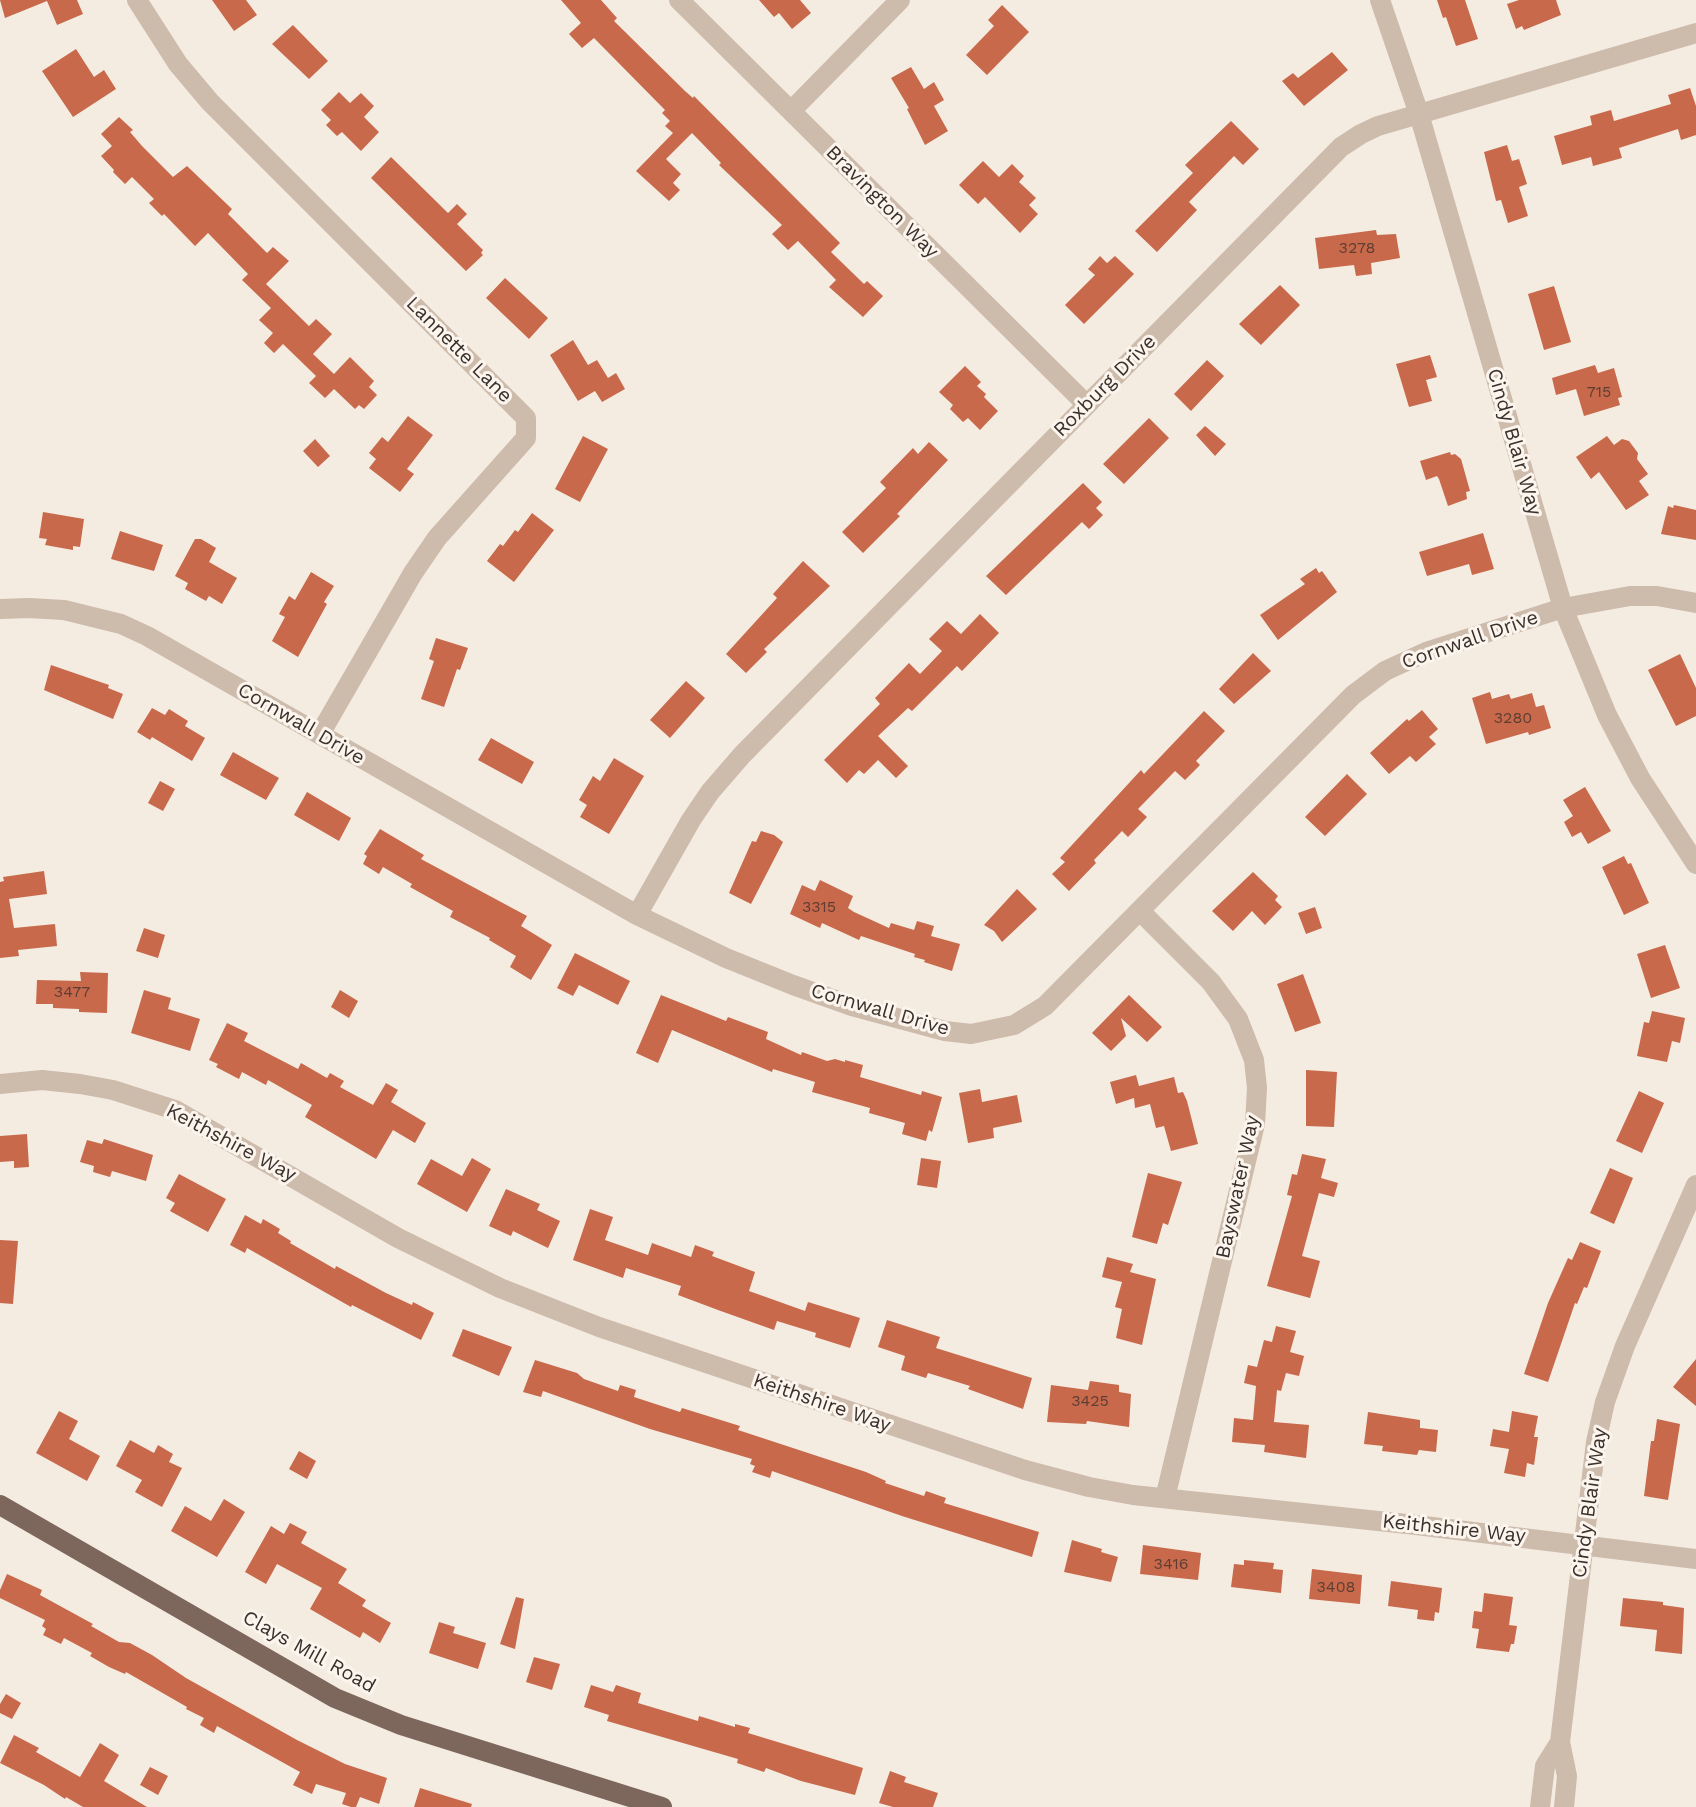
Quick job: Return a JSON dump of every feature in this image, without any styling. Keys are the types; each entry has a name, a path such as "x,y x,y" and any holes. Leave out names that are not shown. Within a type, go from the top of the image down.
{"main road":[{"name":"Clays Mill Road","path":"0,1505 335,1698 401,1725 662,1807"}],"street":[{"name":"Lannette Lane","path":"137,0 178,64 210,102 526,418 526,438 437,538 413,573 320,734"},
{"name":"Bravington Way","path":"679,0 1086,404"},
{"path":"791,111 900,0"},
{"name":"Cindy Blair Way","path":"1380,0 1419,114 1563,608 1607,715 1640,778 1696,864"},
{"name":"Roxburg Drive","path":"637,915 691,820 726,774 1341,147 1378,126 1696,33"},
{"name":"Cornwall Drive","path":"0,609 64,610 121,624 637,915 726,958 852,1006 931,1028 971,1034 995,1031 1031,1017 1072,981 1353,695 1403,661 1563,608 1630,596 1657,596 1696,603"},
{"name":"Bayswater Way","path":"1140,911 1211,982 1238,1019 1254,1060 1257,1088 1255,1124 1165,1498"},
{"name":"Keithshire Way","path":"0,1084 42,1080 80,1084 144,1099 175,1110 398,1238 500,1288 599,1327 1025,1470 1089,1487 1165,1498 1696,1559"},
{"name":"Cindy Blair Way","path":"1564,1807 1567,1776 1560,1742 1596,1442 1605,1402 1625,1346 1696,1185"},
{"name":"Cindy Blair Way","path":"1540,1807 1545,1766 1560,1742"}],"building":[{"path":"0,0 77,0 83,14 57,25 47,1 5,18"},
{"path":"212,0 246,0 257,15 234,31"},
{"path":"561,0 601,0 617,18 614,21 685,91 694,96 840,243 831,252 864,284 867,281 883,296 863,317 829,287 836,280 798,241 788,250 772,234 782,225 719,165 721,163 692,133 666,159 681,174 673,183 680,190 669,201 636,171 673,133 665,126 670,121 662,113 665,110 594,38 582,48 569,34 581,23"},
{"path":"759,0 800,0 811,13 792,29 779,13 774,17"},
{"path":"1437,0 1465,0 1478,39 1456,46"},
{"path":"1519,0 1556,0 1561,15 1524,30 1522,26 1516,29 1507,4"},
{"path":"1002,5 1029,32 987,75 966,55 994,26 988,20"},
{"path":"293,25 328,61 309,79 272,44"},
{"path":"76,49 94,77 104,70 116,89 73,117 42,71"},
{"path":"1332,52 1348,70 1304,106 1282,81 1293,73 1298,78"},
{"path":"911,67 924,89 934,82 944,100 934,106 948,131 925,145 909,108 891,78"},
{"path":"1690,88 1696,106 1696,135 1681,140 1678,129 1619,148 1622,158 1593,166 1591,157 1562,165 1554,136 1592,125 1590,116 1611,110 1614,121 1671,104 1668,95"},
{"path":"339,92 350,103 361,93 374,106 364,117 379,132 361,151 342,132 337,136 326,125 331,120 321,110"},
{"path":"119,117 173,177 187,166 232,209 228,214 267,253 273,247 289,261 266,284 309,326 316,319 332,334 313,354 334,374 350,357 374,381 369,387 377,395 364,409 359,405 355,409 334,389 325,398 309,383 316,376 283,344 274,353 264,343 273,333 259,320 271,308 242,280 248,274 208,233 195,246 149,203 154,199 132,177 125,184 113,172 101,156 112,146 101,134"},
{"path":"1231,121 1259,149 1243,165 1234,156 1189,202 1197,210 1157,252 1135,231 1193,173 1185,165"},
{"path":"1507,145 1512,161 1519,159 1527,184 1519,187 1528,216 1508,223 1501,200 1496,201 1484,152"},
{"path":"391,157 448,213 457,204 467,214 457,224 483,250 483,255 466,271 371,178"},
{"path":"983,161 999,177 1012,164 1024,176 1019,182 1036,198 1029,205 1038,214 1020,233 985,197 978,204 959,185"},
{"path":"1376,230 1377,235 1396,234 1400,258 1371,263 1372,274 1356,276 1354,265 1319,269 1315,238"},
{"path":"1100,256 1107,263 1115,256 1134,274 1084,324 1065,305 1095,275 1088,269"},
{"path":"505,278 548,318 529,339 486,298"},
{"path":"1280,285 1300,305 1261,345 1239,324"},
{"path":"1554,286 1571,342 1544,350 1528,294"},
{"path":"573,340 588,365 597,360 608,378 616,373 625,389 602,402 595,391 578,401 550,355"},
{"path":"1430,355 1437,377 1426,380 1432,401 1409,407 1396,364"},
{"path":"1207,360 1224,376 1191,411 1174,394"},
{"path":"1595,365 1598,373 1614,368 1622,397 1618,398 1620,405 1584,416 1576,389 1556,395 1552,378"},
{"path":"965,366 981,382 977,386 998,411 980,430 968,418 963,422 950,409 953,405 939,392"},
{"path":"408,416 433,435 407,469 414,474 400,492 369,468 376,459 369,453 382,437 388,442"},
{"path":"1149,418 1169,438 1124,484 1103,464"},
{"path":"1205,426 1226,444 1215,456 1196,435"},
{"path":"583,436 608,449 580,502 555,489"},
{"path":"1607,436 1614,445 1622,439 1629,441 1648,474 1639,481 1649,495 1626,510 1599,472 1591,479 1576,457"},
{"path":"315,439 330,456 318,467 303,451"},
{"path":"929,442 948,460 863,553 842,532 886,488 880,482 913,448 918,454"},
{"path":"1450,452 1461,459 1470,491 1466,492 1467,499 1448,506 1439,479 1437,476 1426,480 1420,461"},
{"path":"1083,483 1102,502 1096,508 1103,515 1089,529 1082,522 1006,595 986,576"},
{"path":"1674,505 1696,510 1696,540 1661,534 1668,506 1673,508"},
{"path":"43,512 84,519 80,547 73,546 73,550 45,545 47,539 39,538"},
{"path":"532,513 554,530 514,582 487,561 500,544 503,546 515,530 518,532"},
{"path":"120,531 163,545 154,571 111,559"},
{"path":"1483,533 1494,569 1472,575 1469,564 1427,576 1419,552"},
{"path":"195,539 216,548 209,562 237,578 222,604 209,596 206,601 185,589 188,583 175,576"},
{"path":"803,561 830,586 764,649 767,652 746,673 726,654 777,598 773,594"},
{"path":"1316,568 1319,573 1322,571 1337,592 1278,640 1260,615 1305,584 1300,579"},
{"path":"311,572 334,586 298,657 272,641 285,617 279,614 289,596 295,600"},
{"path":"980,614 999,633 962,671 957,666 912,711 908,708 878,736 908,766 896,778 878,760 864,774 859,770 847,783 824,760 880,704 875,698 909,663 920,674 942,651 929,639 947,621 961,634"},
{"path":"436,638 468,648 444,707 421,699 434,661 429,659"},
{"path":"1253,653 1271,671 1234,704 1219,689"},
{"path":"1680,654 1696,688 1696,716 1676,726 1648,670"},
{"path":"51,665 109,685 108,688 123,694 113,719 44,690"},
{"path":"686,681 705,698 670,738 650,720"},
{"path":"1490,692 1492,699 1509,694 1511,699 1532,693 1536,707 1544,705 1551,728 1486,744 1472,698"},
{"path":"152,708 165,715 169,709 188,721 185,726 205,738 192,761 152,737 150,740 137,732"},
{"path":"1422,710 1438,729 1429,737 1436,744 1416,762 1410,756 1389,774 1370,753 1407,719 1409,721"},
{"path":"1204,711 1225,731 1196,761 1200,765 1185,780 1175,771 1138,809 1147,817 1128,837 1122,831 1069,891 1052,874 1065,862 1060,858 1141,770 1144,774"},
{"path":"491,738 534,762 522,784 478,760"},
{"path":"233,752 279,778 266,800 220,775"},
{"path":"614,758 644,776 609,834 580,817 587,805 579,800 593,776 600,781"},
{"path":"1347,774 1367,794 1325,836 1305,817"},
{"path":"160,781 175,789 163,811 148,803"},
{"path":"1585,787 1611,831 1588,844 1581,832 1572,837 1564,822 1573,816 1563,800"},
{"path":"307,792 351,818 339,841 294,815"},
{"path":"380,829 424,855 421,859 527,916 521,926 552,945 531,980 510,967 516,956 450,917 453,911 410,887 412,884 383,867 379,874 363,864 367,856 364,854"},
{"path":"761,831 783,842 751,904 729,893 752,841 756,842"},
{"path":"1624,856 1628,864 1631,863 1649,903 1624,915 1602,867"},
{"path":"44,871 47,894 9,899 14,928 55,924 57,946 18,950 19,956 0,958 0,882 4,881 3,877"},
{"path":"1253,872 1278,896 1275,900 1282,907 1265,925 1252,911 1233,931 1212,911"},
{"path":"820,880 853,896 848,908 889,928 891,923 914,930 917,921 934,926 931,936 960,944 952,971 924,962 914,957 915,954 861,936 859,940 822,923 820,928 790,914 802,885 815,891"},
{"path":"1017,889 1037,909 1002,942 994,931 984,925"},
{"path":"1315,907 1322,928 1306,934 1298,913"},
{"path":"144,928 165,935 158,958 136,951"},
{"path":"1665,945 1680,988 1651,998 1637,954"},
{"path":"575,953 630,981 618,1005 579,985 573,996 557,988"},
{"path":"80,972 108,973 107,1013 79,1012 79,1009 53,1008 53,1004 36,1004 37,980 81,981"},
{"path":"1303,974 1321,1023 1295,1032 1277,984"},
{"path":"144,990 171,998 168,1009 200,1019 190,1051 131,1033"},
{"path":"340,990 358,1001 349,1018 331,1007"},
{"path":"661,995 726,1021 728,1017 768,1032 766,1039 801,1055 802,1052 827,1061 845,1060 863,1065 860,1077 921,1095 922,1091 942,1097 932,1132 929,1130 926,1141 902,1134 905,1123 869,1113 870,1108 812,1092 815,1082 773,1069 772,1072 672,1030 658,1063 636,1053"},
{"path":"1129,995 1162,1027 1147,1042 1121,1018 1126,1036 1111,1051 1092,1033"},
{"path":"1652,1011 1685,1018 1680,1043 1672,1041 1667,1062 1637,1056 1644,1022 1649,1023"},
{"path":"227,1023 248,1033 244,1041 298,1069 301,1063 327,1078 330,1073 344,1081 340,1087 373,1105 386,1083 398,1090 391,1102 426,1123 415,1143 393,1130 376,1159 305,1117 312,1105 268,1080 266,1085 242,1072 239,1079 216,1067 218,1064 209,1060"},
{"path":"1306,1070 1337,1072 1334,1127 1306,1126"},
{"path":"1136,1075 1139,1086 1174,1077 1178,1093 1183,1092 1187,1101 1198,1144 1171,1151 1164,1126 1156,1128 1150,1104 1135,1108 1134,1098 1116,1104 1110,1082"},
{"path":"980,1089 982,1102 1017,1095 1022,1122 993,1128 994,1138 968,1143 959,1093"},
{"path":"1639,1091 1664,1103 1642,1153 1616,1141"},
{"path":"27,1134 29,1167 14,1168 14,1161 0,1162 0,1136"},
{"path":"104,1139 153,1155 146,1181 112,1171 110,1177 93,1172 94,1166 80,1162 87,1140 102,1144"},
{"path":"1302,1154 1326,1159 1321,1178 1338,1183 1334,1197 1319,1193 1302,1256 1320,1261 1310,1298 1267,1286 1292,1196 1287,1195 1292,1174 1297,1175"},
{"path":"472,1158 491,1169 467,1212 417,1184 431,1159 462,1176"},
{"path":"921,1158 941,1161 937,1188 917,1185"},
{"path":"1610,1168 1633,1178 1614,1224 1590,1213"},
{"path":"1148,1173 1182,1182 1168,1225 1163,1223 1157,1244 1132,1237"},
{"path":"179,1174 226,1199 208,1232 170,1211 175,1203 166,1198"},
{"path":"506,1189 540,1204 537,1210 560,1221 548,1248 513,1231 511,1236 489,1226"},
{"path":"590,1209 613,1217 605,1240 648,1255 652,1243 691,1257 695,1245 714,1252 712,1256 755,1272 749,1291 805,1311 808,1302 860,1318 850,1348 777,1321 774,1330 718,1310 678,1295 681,1286 626,1268 623,1278 573,1260"},
{"path":"245,1215 261,1224 263,1219 280,1229 278,1233 290,1243 335,1269 336,1266 386,1293 434,1313 421,1340 351,1307 247,1248 245,1253 230,1245"},
{"path":"0,1240 18,1241 13,1304 0,1303"},
{"path":"1580,1242 1601,1251 1587,1288 1584,1287 1575,1303 1548,1382 1524,1374 1548,1303 1568,1258 1572,1260"},
{"path":"1107,1257 1133,1264 1130,1272 1156,1279 1142,1345 1116,1338 1122,1309 1115,1307 1122,1282 1102,1277"},
{"path":"887,1320 940,1337 936,1348 1032,1378 1023,1409 968,1389 970,1386 928,1373 926,1378 901,1370 905,1356 878,1347"},
{"path":"1276,1326 1296,1331 1290,1352 1304,1356 1299,1376 1286,1373 1281,1391 1277,1390 1274,1422 1309,1425 1306,1458 1264,1452 1265,1445 1232,1442 1234,1418 1253,1420 1256,1386 1244,1383 1248,1365 1257,1367 1264,1340 1272,1342"},
{"path":"463,1329 512,1347 499,1376 452,1356"},
{"path":"1696,1359 1696,1406 1673,1387"},
{"path":"535,1360 577,1373 584,1379 618,1391 620,1385 636,1390 634,1397 740,1426 738,1430 866,1472 885,1483 924,1496 926,1491 946,1498 944,1503 1039,1532 1032,1557 772,1471 770,1478 752,1472 755,1466 750,1464 752,1459 650,1429 543,1391 541,1397 523,1392"},
{"path":"1090,1381 1119,1385 1119,1392 1131,1394 1129,1427 1087,1421 1086,1424 1047,1422 1051,1385 1088,1390"},
{"path":"59,1411 78,1421 69,1439 100,1456 87,1481 36,1453"},
{"path":"1512,1411 1538,1416 1534,1465 1527,1463 1525,1477 1504,1473 1509,1449 1490,1446 1493,1429 1509,1432"},
{"path":"1368,1412 1420,1420 1420,1428 1438,1430 1436,1452 1419,1450 1417,1455 1382,1451 1383,1446 1364,1444"},
{"path":"1657,1419 1680,1424 1668,1500 1644,1496"},
{"path":"130,1440 154,1453 158,1445 173,1454 169,1462 182,1468 162,1507 135,1492 142,1480 116,1466"},
{"path":"299,1451 316,1461 307,1479 289,1469"},
{"path":"224,1499 245,1512 217,1557 171,1531 185,1506 211,1521"},
{"path":"290,1523 307,1532 301,1543 347,1569 338,1583 366,1600 362,1606 391,1623 380,1643 363,1632 360,1638 310,1609 322,1588 277,1564 266,1584 245,1572 271,1526 284,1534"},
{"path":"1072,1540 1118,1557 1111,1582 1064,1572"},
{"path":"1143,1545 1201,1553 1198,1580 1140,1574"},
{"path":"1244,1560 1274,1563 1273,1569 1283,1570 1281,1593 1231,1587 1234,1564 1244,1565"},
{"path":"1312,1569 1362,1575 1360,1604 1309,1599"},
{"path":"7,1574 42,1590 40,1595 93,1624 91,1626 119,1642 130,1643 152,1655 186,1678 297,1740 345,1764 387,1778 379,1804 360,1797 356,1807 351,1807 342,1804 346,1793 316,1784 312,1794 293,1785 300,1772 217,1726 214,1733 200,1725 204,1718 187,1707 126,1672 109,1667 90,1656 92,1653 64,1638 61,1644 43,1635 45,1620 0,1598"},
{"path":"1391,1581 1442,1588 1439,1613 1435,1612 1434,1621 1417,1619 1418,1610 1388,1606"},
{"path":"1484,1593 1513,1597 1509,1625 1517,1626 1514,1644 1511,1644 1509,1652 1476,1648 1479,1629 1472,1628 1474,1611 1482,1612"},
{"path":"516,1597 524,1599 515,1649 500,1644"},
{"path":"1623,1598 1663,1602 1663,1605 1684,1608 1682,1654 1655,1651 1657,1630 1620,1626"},
{"path":"439,1622 455,1627 453,1633 486,1643 478,1669 429,1653"},
{"path":"534,1657 560,1664 552,1690 526,1682"},
{"path":"591,1685 613,1692 616,1685 641,1693 638,1703 698,1721 699,1716 735,1727 735,1724 750,1728 748,1733 863,1768 855,1795 766,1768 764,1772 737,1763 738,1759 607,1721 609,1715 584,1707"},
{"path":"6,1694 21,1703 12,1719 0,1713 0,1704"},
{"path":"14,1735 39,1748 36,1752 80,1777 100,1743 119,1755 104,1781 147,1807 83,1807 65,1799 0,1763"},
{"path":"150,1767 168,1776 158,1795 140,1785"},
{"path":"890,1771 906,1777 904,1782 938,1793 933,1807 893,1807 879,1803"},
{"path":"420,1788 472,1804 471,1807 414,1807"}]}
